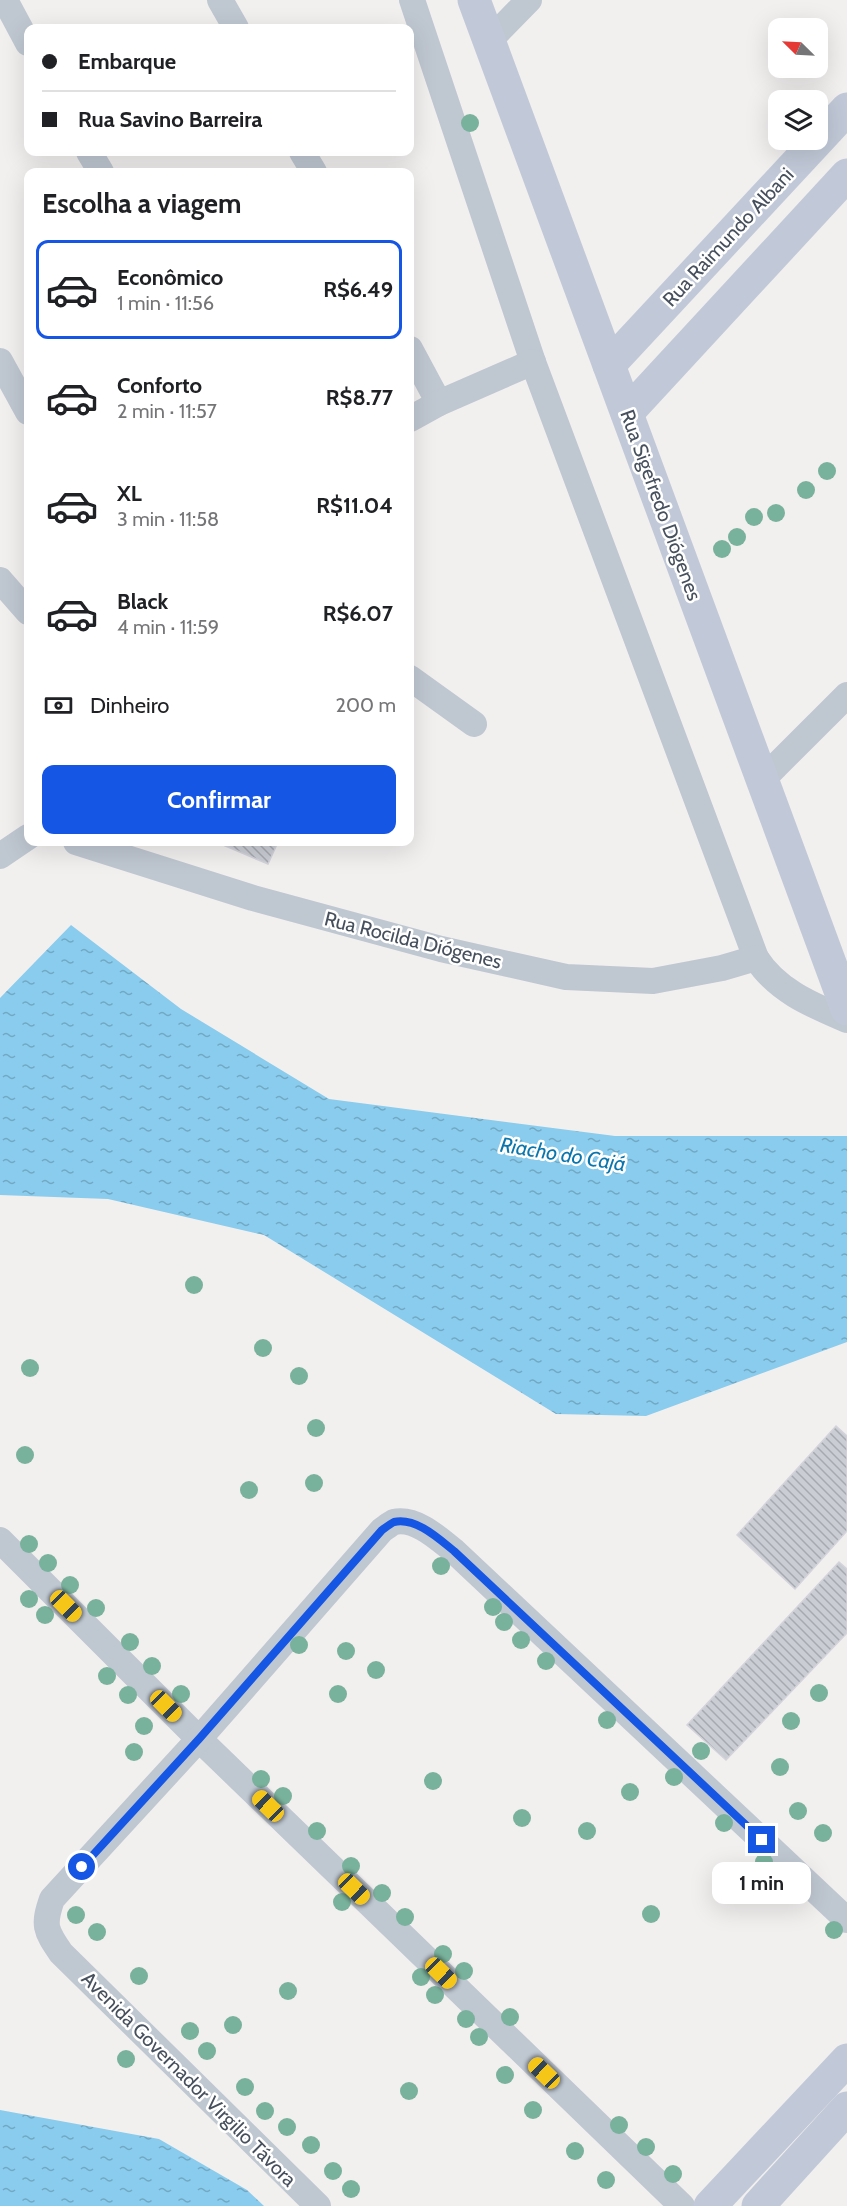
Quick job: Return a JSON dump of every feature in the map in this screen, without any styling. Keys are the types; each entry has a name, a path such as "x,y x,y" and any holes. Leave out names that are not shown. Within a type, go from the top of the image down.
{"main road":[{"name":"Rua Sigefredo Diógenes","path":"474,0 847,1009"},
{"name":"Rua Raimundo Albani","path":"609,365 847,109"},
{"path":"627,413 847,175"},
{"path":"724,242 752,278"},
{"path":"710,2206 847,2060"},
{"path":"758,2206 847,2108"}],"street":[{"path":"5,0 24,36"},
{"path":"220,0 234,24"},
{"path":"412,0 533,362 756,958 765,972 786,991 847,1020"},
{"path":"488,42 529,0"},
{"path":"414,356 439,403"},
{"path":"0,361 24,405"},
{"path":"414,417 439,403 533,362"},
{"path":"0,580 24,607"},
{"path":"414,681 474,724"},
{"path":"762,780 847,695"},
{"path":"0,856 24,840"},
{"name":"Rua Rocilda Diógenes","path":"89,846 253,898 441,949 566,977 653,981 722,968 756,958"},
{"name":"Avenida Governador Virgilio Távora","path":"318,2206 61,1953 50,1936 45,1919 52,1899 199,1739 382,1530 394,1522 406,1522 432,1533 454,1551 847,1920"},
{"path":"0,1540 199,1739 682,2206"}],"water":[{"name":"Riacho do Cajá","path":"71,925 181,1009 329,1099 615,1136 847,1136 847,1342 646,1416 556,1414 264,1235 108,1199 0,1195 0,998"},
{"path":"0,2110 159,2139 247,2190 264,2206 0,2206"}],"building":[{"path":"225,846 276,846 268,864"},
{"path":"836,1426 847,1436 847,1531 795,1589 737,1535"},
{"path":"839,1562 847,1569 847,1633 726,1760 687,1725"}],"route":[{"path":"82,1867 199,1739 382,1530 394,1522 406,1522 432,1533 454,1551 762,1840"}]}
